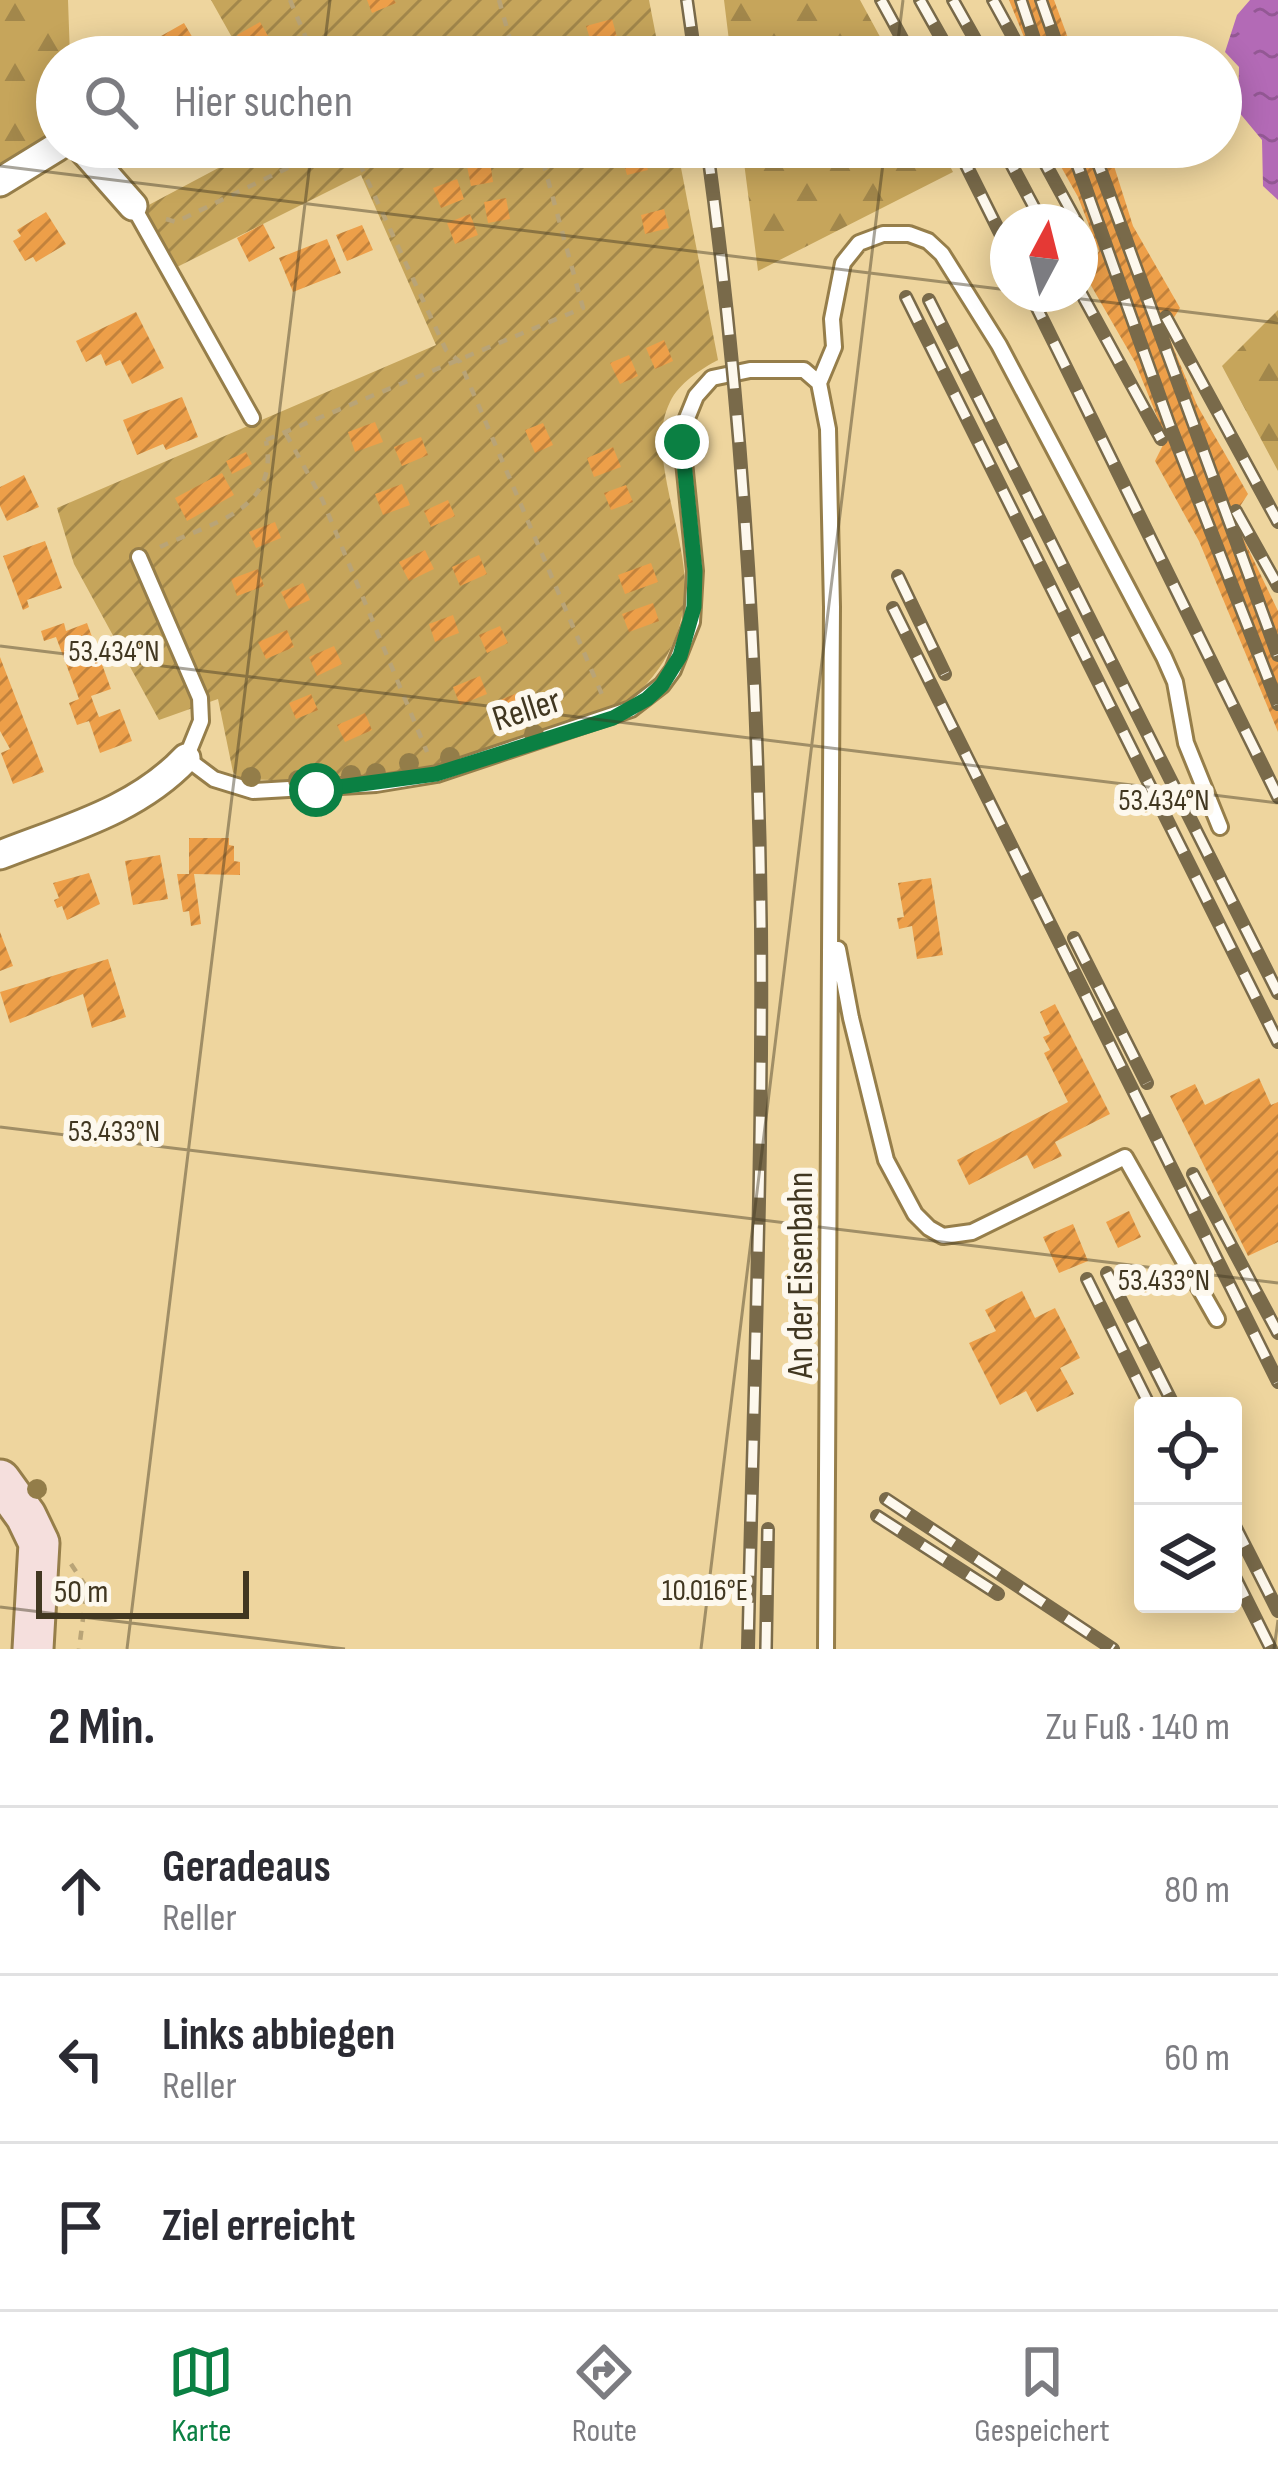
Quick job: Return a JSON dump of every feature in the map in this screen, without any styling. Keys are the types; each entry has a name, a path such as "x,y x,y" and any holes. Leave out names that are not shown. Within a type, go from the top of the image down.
{"street":[{"path":"0,182 36,160"},
{"path":"100,168 133,206"},
{"path":"0,855 133,802 162,783 186,758"},
{"path":"0,1480 39,1543 33,1649"}],"lane":[{"path":"133,206 252,418"},
{"path":"818,383 834,347 832,319 843,263 859,243 883,234 909,234 928,241 942,254 999,344 1164,657 1175,682 1186,743 1220,827"},
{"name":"Reller","path":"186,758 214,779 253,791 336,788 436,774 613,718 647,699 680,656 692,622 695,571 682,442 696,396 712,377 750,370 804,370 818,383"},
{"name":"An der Eisenbahn","path":"818,383 825,403 830,477 826,1649"},
{"path":"139,557 200,698 201,721 186,758"},
{"name":"An der Eisenbahn","path":"831,902 877,1130 898,1187 929,1228 943,1237 958,1237 1125,1157 1217,1319"}],"path":[{"path":"290,0 305,36"},
{"path":"499,0 508,36"},
{"path":"133,206 176,222 288,168"},
{"path":"362,168 446,350 460,362 613,718"},
{"path":"266,440 583,308 545,168"},
{"path":"139,557 248,505 267,482 266,440 252,418"},
{"path":"285,433 322,499 436,774"},
{"path":"39,1543 70,1561 87,1588 79,1649"}],"green space":[{"path":"0,0 68,0 69,36 36,36 36,160 0,182"},
{"path":"211,0 649,0 656,36 231,36"},
{"path":"724,0 860,0 880,36 728,36"},
{"path":"218,168 681,168 718,360 685,383 666,412 662,453 683,560 684,605 673,643 640,691 608,714 458,761 412,771 314,780 240,779 233,772 218,699 159,720 74,564 57,508 436,345 361,175 175,268 143,208"},
{"path":"745,168 951,168 953,172 758,271"},
{"path":"1278,310 1278,471 1222,366"}],"water":[{"path":"1250,0 1278,0 1278,200 1263,186 1262,140 1242,116 1242,36 1230,36 1237,15"}],"building":[{"path":"367,0 394,0 396,3 372,13"},
{"path":"1009,0 1054,0 1067,36 1024,36"},
{"path":"612,19 617,36 589,36 586,26"},
{"path":"260,22 268,36 238,36"},
{"path":"184,23 192,36 161,36"},
{"path":"467,168 491,168 493,182 471,186"},
{"path":"625,168 647,168 648,170 627,175"},
{"path":"1062,168 1115,168 1133,226 1180,308 1166,330 1197,405 1248,494 1233,517 1278,611 1278,732 1199,541 1155,461 1166,439 1135,362 1098,298 1098,204 1081,204"},
{"path":"457,179 464,199 441,208 433,188"},
{"path":"506,198 510,219 488,223 484,202"},
{"path":"664,209 669,228 645,234 641,215"},
{"path":"46,212 66,244 36,262 33,257 25,261 13,241 21,236 17,230"},
{"path":"470,214 478,235 455,244 447,223"},
{"path":"263,224 275,248 249,262 237,238"},
{"path":"362,225 373,250 347,261 336,235"},
{"path":"327,239 341,273 293,292 279,258"},
{"path":"136,312 164,368 132,384 120,360 106,366 101,354 86,362 76,341"},
{"path":"664,340 673,361 655,369 646,348"},
{"path":"629,355 638,376 620,384 610,363"},
{"path":"182,397 198,437 137,455 123,420"},
{"path":"375,422 383,442 355,452 348,432"},
{"path":"543,423 553,445 535,453 525,430"},
{"path":"421,437 428,455 402,466 394,447"},
{"path":"613,447 621,467 594,477 587,458"},
{"path":"246,452 252,464 232,474 226,461"},
{"path":"222,473 234,495 187,521 175,498"},
{"path":"24,475 39,507 7,521 0,506 0,487"},
{"path":"402,484 410,505 383,515 375,494"},
{"path":"626,485 633,502 611,510 604,493"},
{"path":"448,500 455,516 431,527 424,511"},
{"path":"275,522 281,538 256,548 249,532"},
{"path":"45,541 62,588 27,600 29,607 23,610 3,556"},
{"path":"425,550 434,569 409,581 399,562"},
{"path":"479,555 487,574 460,586 452,567"},
{"path":"651,563 658,582 625,594 618,575"},
{"path":"258,569 264,586 237,596 231,579"},
{"path":"303,583 310,600 289,609 281,592"},
{"path":"653,603 659,621 629,632 622,614"},
{"path":"453,615 459,633 435,642 429,624"},
{"path":"64,623 66,631 87,623 111,689 91,696 95,707 99,717 120,709 132,741 100,753 89,721 77,725 69,703 79,699 56,637 44,641 41,631"},
{"path":"500,626 508,643 487,653 479,635"},
{"path":"287,630 294,647 266,659 258,642"},
{"path":"334,646 342,664 317,676 309,657"},
{"path":"0,657 44,772 13,784 1,753 10,749 0,731"},
{"path":"480,676 487,694 460,705 453,687"},
{"path":"525,690 532,706 507,717 500,700"},
{"path":"311,694 318,710 296,719 289,703"},
{"path":"365,713 372,730 345,742 337,725"},
{"path":"189,838 229,838 234,861 240,862 240,875 194,874 201,924 191,926 189,911 183,912 177,874 189,874"},
{"path":"160,855 168,899 133,905 125,861"},
{"path":"89,873 100,904 67,920 62,906 57,908 53,883"},
{"path":"931,878 943,955 917,959 912,926 899,929 897,918 904,917 898,883"},
{"path":"0,932 13,966 0,971"},
{"path":"108,959 126,1017 92,1028 83,994 10,1023 0,992"},
{"path":"1055,1004 1110,1114 1055,1142 1062,1156 1034,1169 1027,1155 969,1185 957,1160 1068,1102 1044,1053 1050,1050 1043,1037 1050,1034 1040,1012"},
{"path":"1259,1078 1271,1105 1278,1102 1278,1242 1248,1256 1170,1096 1195,1084 1205,1105"},
{"path":"1129,1211 1141,1237 1118,1248 1106,1222"},
{"path":"1073,1224 1088,1261 1059,1273 1043,1237"},
{"path":"1022,1291 1035,1318 1055,1308 1080,1358 1060,1368 1074,1394 1037,1412 1026,1391 1000,1405 969,1343 996,1331 985,1310"}],"railway":[{"path":"687,0 692,36"},
{"path":"881,0 901,36"},
{"path":"920,0 940,36"},
{"path":"953,0 973,36"},
{"path":"993,0 1013,36"},
{"path":"1021,0 1033,36"},
{"path":"1041,0 1054,36"},
{"path":"710,168 739,437 759,827 761,1105 748,1649"},
{"path":"968,168 990,213"},
{"path":"1013,168 1032,204"},
{"path":"1047,168 1067,204"},
{"path":"1078,168 1170,426 1278,704"},
{"path":"1100,168 1278,655"},
{"path":"906,297 1278,1042"},
{"path":"929,300 1278,993"},
{"path":"1039,312 1278,797"},
{"path":"1091,312 1161,439"},
{"path":"1166,317 1278,522"},
{"path":"1236,511 1278,586"},
{"path":"898,576 945,674"},
{"path":"893,608 1278,1382"},
{"path":"1074,938 1147,1083"},
{"path":"1193,1174 1278,1333"},
{"path":"1107,1273 1169,1397"},
{"path":"1087,1279 1146,1397"},
{"path":"886,1499 1113,1649"},
{"path":"877,1516 998,1594"},
{"path":"766,1649 768,1529"},
{"path":"1242,1540 1278,1611"},
{"path":"1242,1591 1271,1649"}],"route":[{"path":"316,790 436,774 613,718 662,685 687,641 694,607 695,571 682,442"}]}
